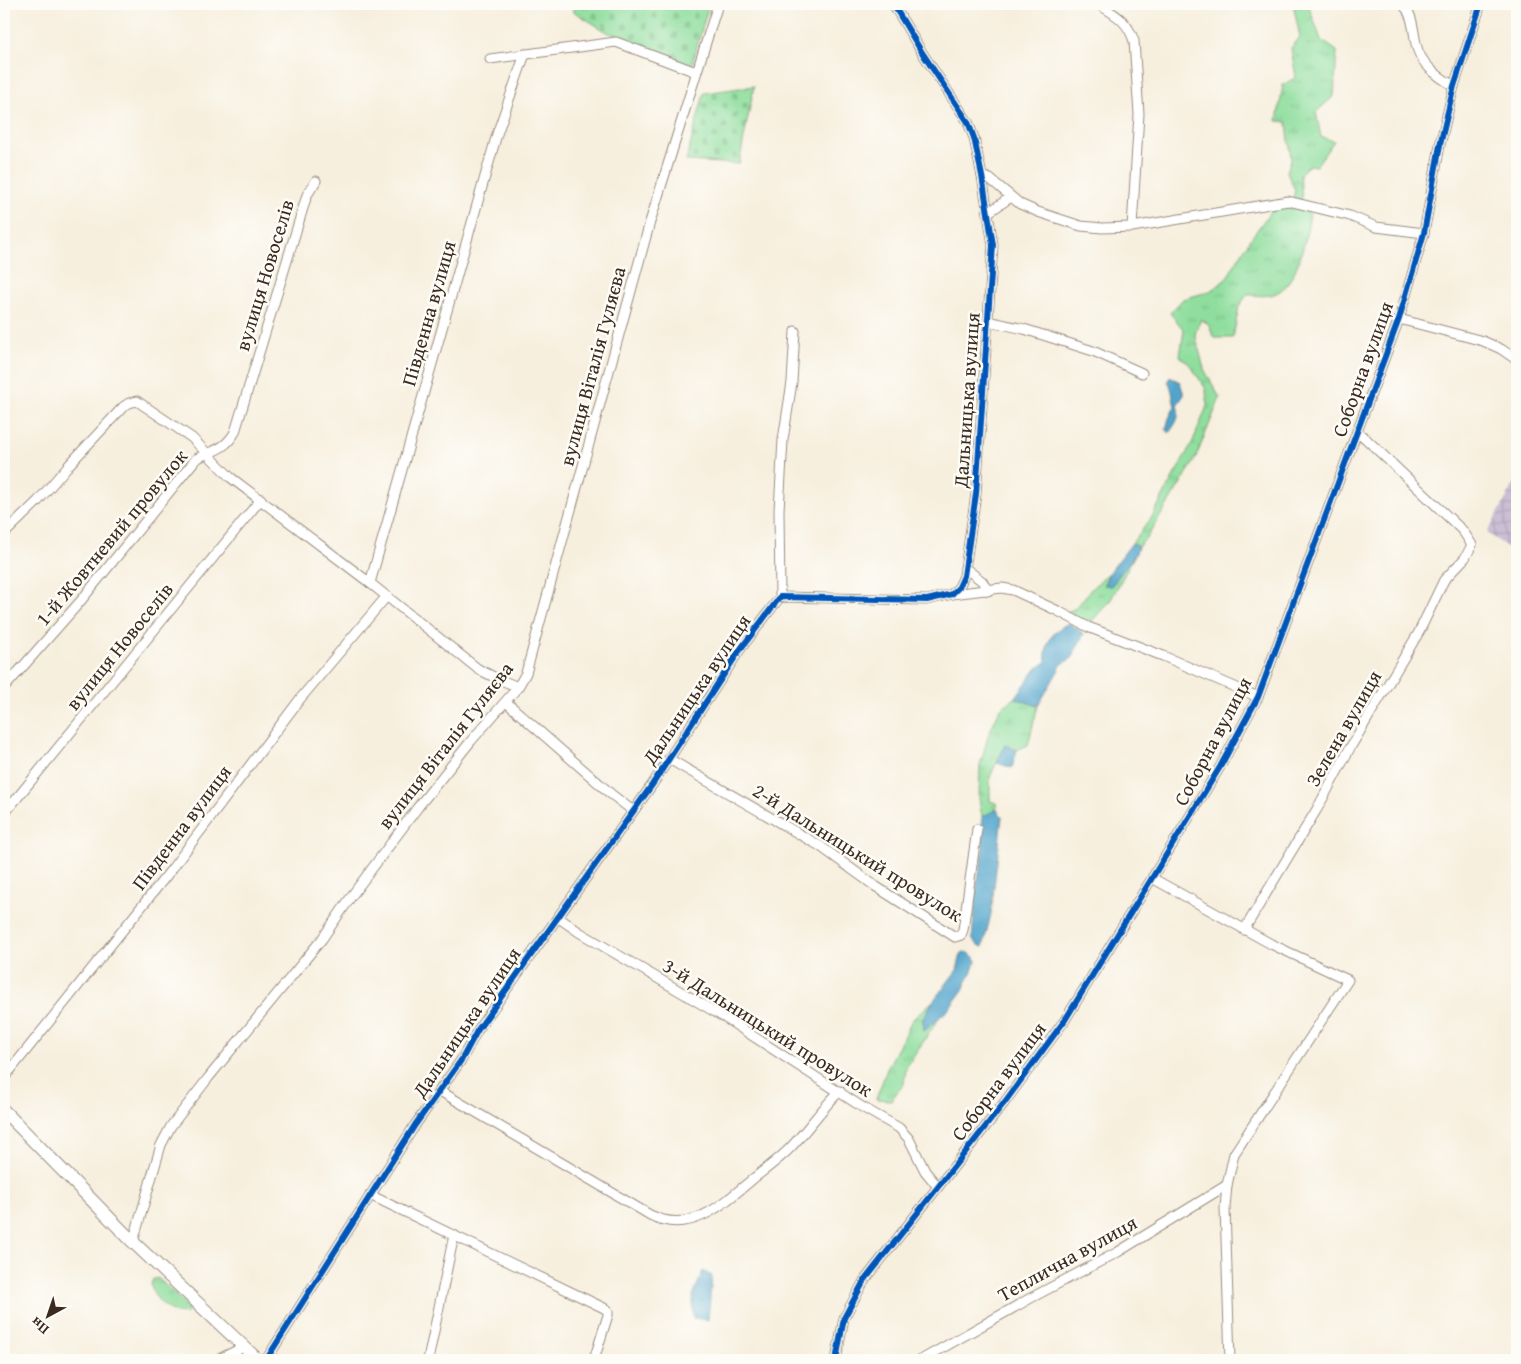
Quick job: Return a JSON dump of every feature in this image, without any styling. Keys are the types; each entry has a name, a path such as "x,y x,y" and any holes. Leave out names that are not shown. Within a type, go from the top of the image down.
{"highway":[{"path":"4,1111 133,1242 258,1360"}],"street":[{"name":"вулиця Віталія Гуляєва","path":"133,1242 161,1145 171,1126 322,939 418,807 471,741 506,702 526,673 650,222 718,4"},
{"name":"Дальницька вулиця","path":"893,4 923,54 968,122 974,138 982,176 993,245 976,494 965,568 961,584 952,594"},
{"path":"1098,4 1124,21 1134,41 1139,114 1132,227"},
{"path":"1403,4 1410,13 1416,46 1422,60 1429,68 1454,86"},
{"name":"Соборна вулиця","path":"836,1360 844,1318 858,1291 872,1270 1004,1103 1065,1020 1220,768 1258,696 1399,319 1424,232 1440,144 1454,86 1481,4"},
{"path":"490,60 616,42 696,72"},
{"name":"Південна вулиця","path":"370,583 497,134 525,54"},
{"path":"982,176 990,179 1011,197 1038,212 1081,226 1102,228 1132,227 1293,201 1350,216 1376,227 1424,232"},
{"name":"вулиця Новоселів","path":"206,454 222,448 235,432 307,195 316,181"},
{"path":"989,212 1011,197"},
{"path":"1399,319 1483,341 1502,349 1517,360"},
{"path":"988,321 1093,351 1142,373"},
{"path":"795,330 792,382 783,440 779,510 780,597 928,600 952,594 1002,588 1013,590 1088,627 1164,656 1258,696"},
{"path":"4,534 38,502 66,467 123,407 137,401 192,438 230,477 370,583 478,669 518,687"},
{"name":"Зелена вулиця","path":"1244,930 1317,809 1350,748 1419,632 1444,580 1465,558 1472,545 1462,531 1366,438 1357,432"},
{"name":"1-й Жовтневий провулок","path":"4,688 79,602 196,459 206,454"},
{"name":"вулиця Новоселів","path":"4,814 261,499"},
{"path":"965,568 982,581 988,590"},
{"name":"Південна вулиця","path":"4,1078 171,870 300,699 386,597"},
{"name":"Дальницька вулиця","path":"266,1360 370,1194 415,1125 462,1059 477,1031 634,811 744,644 780,597"},
{"path":"506,702 611,794 634,811"},
{"name":"2-й Дальницький провулок","path":"669,760 820,846 875,886 956,937 961,935 963,930 977,829"},
{"path":"1152,878 1244,930 1348,980 1234,1154 1227,1185 1225,1217 1230,1360"},
{"name":"3-й Дальницький провулок","path":"559,918 579,932 722,1016 904,1133 925,1171 938,1187"},
{"path":"440,1091 650,1215 675,1223 695,1219 724,1202 790,1148 821,1110 840,1091"},
{"name":"Теплична вулиця","path":"921,1360 1037,1294 1118,1252 1227,1185"},
{"path":"370,1194 608,1311 594,1360"},
{"path":"428,1360 454,1235"},
{"path":"217,1360 244,1347"}],"shaded area":[{"path":"1517,479 1517,554 1487,533"}],"green space":[{"path":"576,4 709,4 692,65 607,32 573,11"},
{"path":"1293,4 1308,4 1321,40 1337,51 1334,96 1316,112 1321,137 1334,141 1316,166 1309,165 1300,174 1302,200 1293,198 1295,190 1287,172 1291,159 1287,122 1277,121 1283,85 1296,77 1291,48 1300,37"},
{"path":"754,86 739,164 686,161 704,93"},
{"path":"1294,205 1310,214 1300,259 1289,282 1282,289 1271,295 1247,295 1239,306 1233,338 1215,338 1208,324 1201,319 1195,334 1204,369 1220,398 1194,462 1146,539 1138,547 1132,543 1152,517 1193,441 1207,406 1206,389 1190,365 1180,356 1184,330 1170,313 1183,299 1211,291 1226,279 1249,241 1271,211"},
{"path":"1136,553 1110,601 1092,621 1083,621 1067,612 1076,608 1092,588 1109,573 1104,584 1111,586"},
{"path":"1015,698 1038,706 1028,745 1017,750 1005,745 990,777 990,801 996,803 997,809 982,817 979,798 980,765 989,733 1000,709"},
{"path":"933,1001 923,1019 924,1031 939,1018 906,1068 904,1084 891,1100 876,1099 887,1069 912,1020"},
{"path":"158,1278 189,1308 187,1313 176,1313 159,1301 151,1284 153,1279"}],"water":[{"path":"1170,377 1180,382 1184,395 1177,405 1178,416 1176,423 1169,433 1166,429 1175,406 1168,381"},
{"path":"1132,543 1138,547 1136,553 1111,586 1104,585 1109,573"},
{"path":"1069,623 1084,634 1071,659 1062,664 1038,706 1015,698 1036,669 1046,662 1046,650 1050,639 1058,630"},
{"path":"1005,745 1017,750 1012,768 997,763"},
{"path":"997,809 1002,817 991,914 983,947 972,939 977,884 983,854 982,817"},
{"path":"968,952 977,960 963,990 949,1009 924,1031 923,1019 933,1001 957,970 961,954"},
{"path":"703,1271 712,1276 708,1320 693,1318 693,1295"}],"cycle path":[{"path":"266,1360 415,1125 462,1059 477,1031 652,785 739,651 780,597 927,600 952,594 959,587 964,576 976,494 993,245 982,176 974,138 968,122 923,54 893,4"},
{"path":"836,1360 844,1318 864,1281 1004,1103 1065,1020 1220,767 1258,697 1399,319 1424,233 1440,145 1454,86 1481,4"}]}
